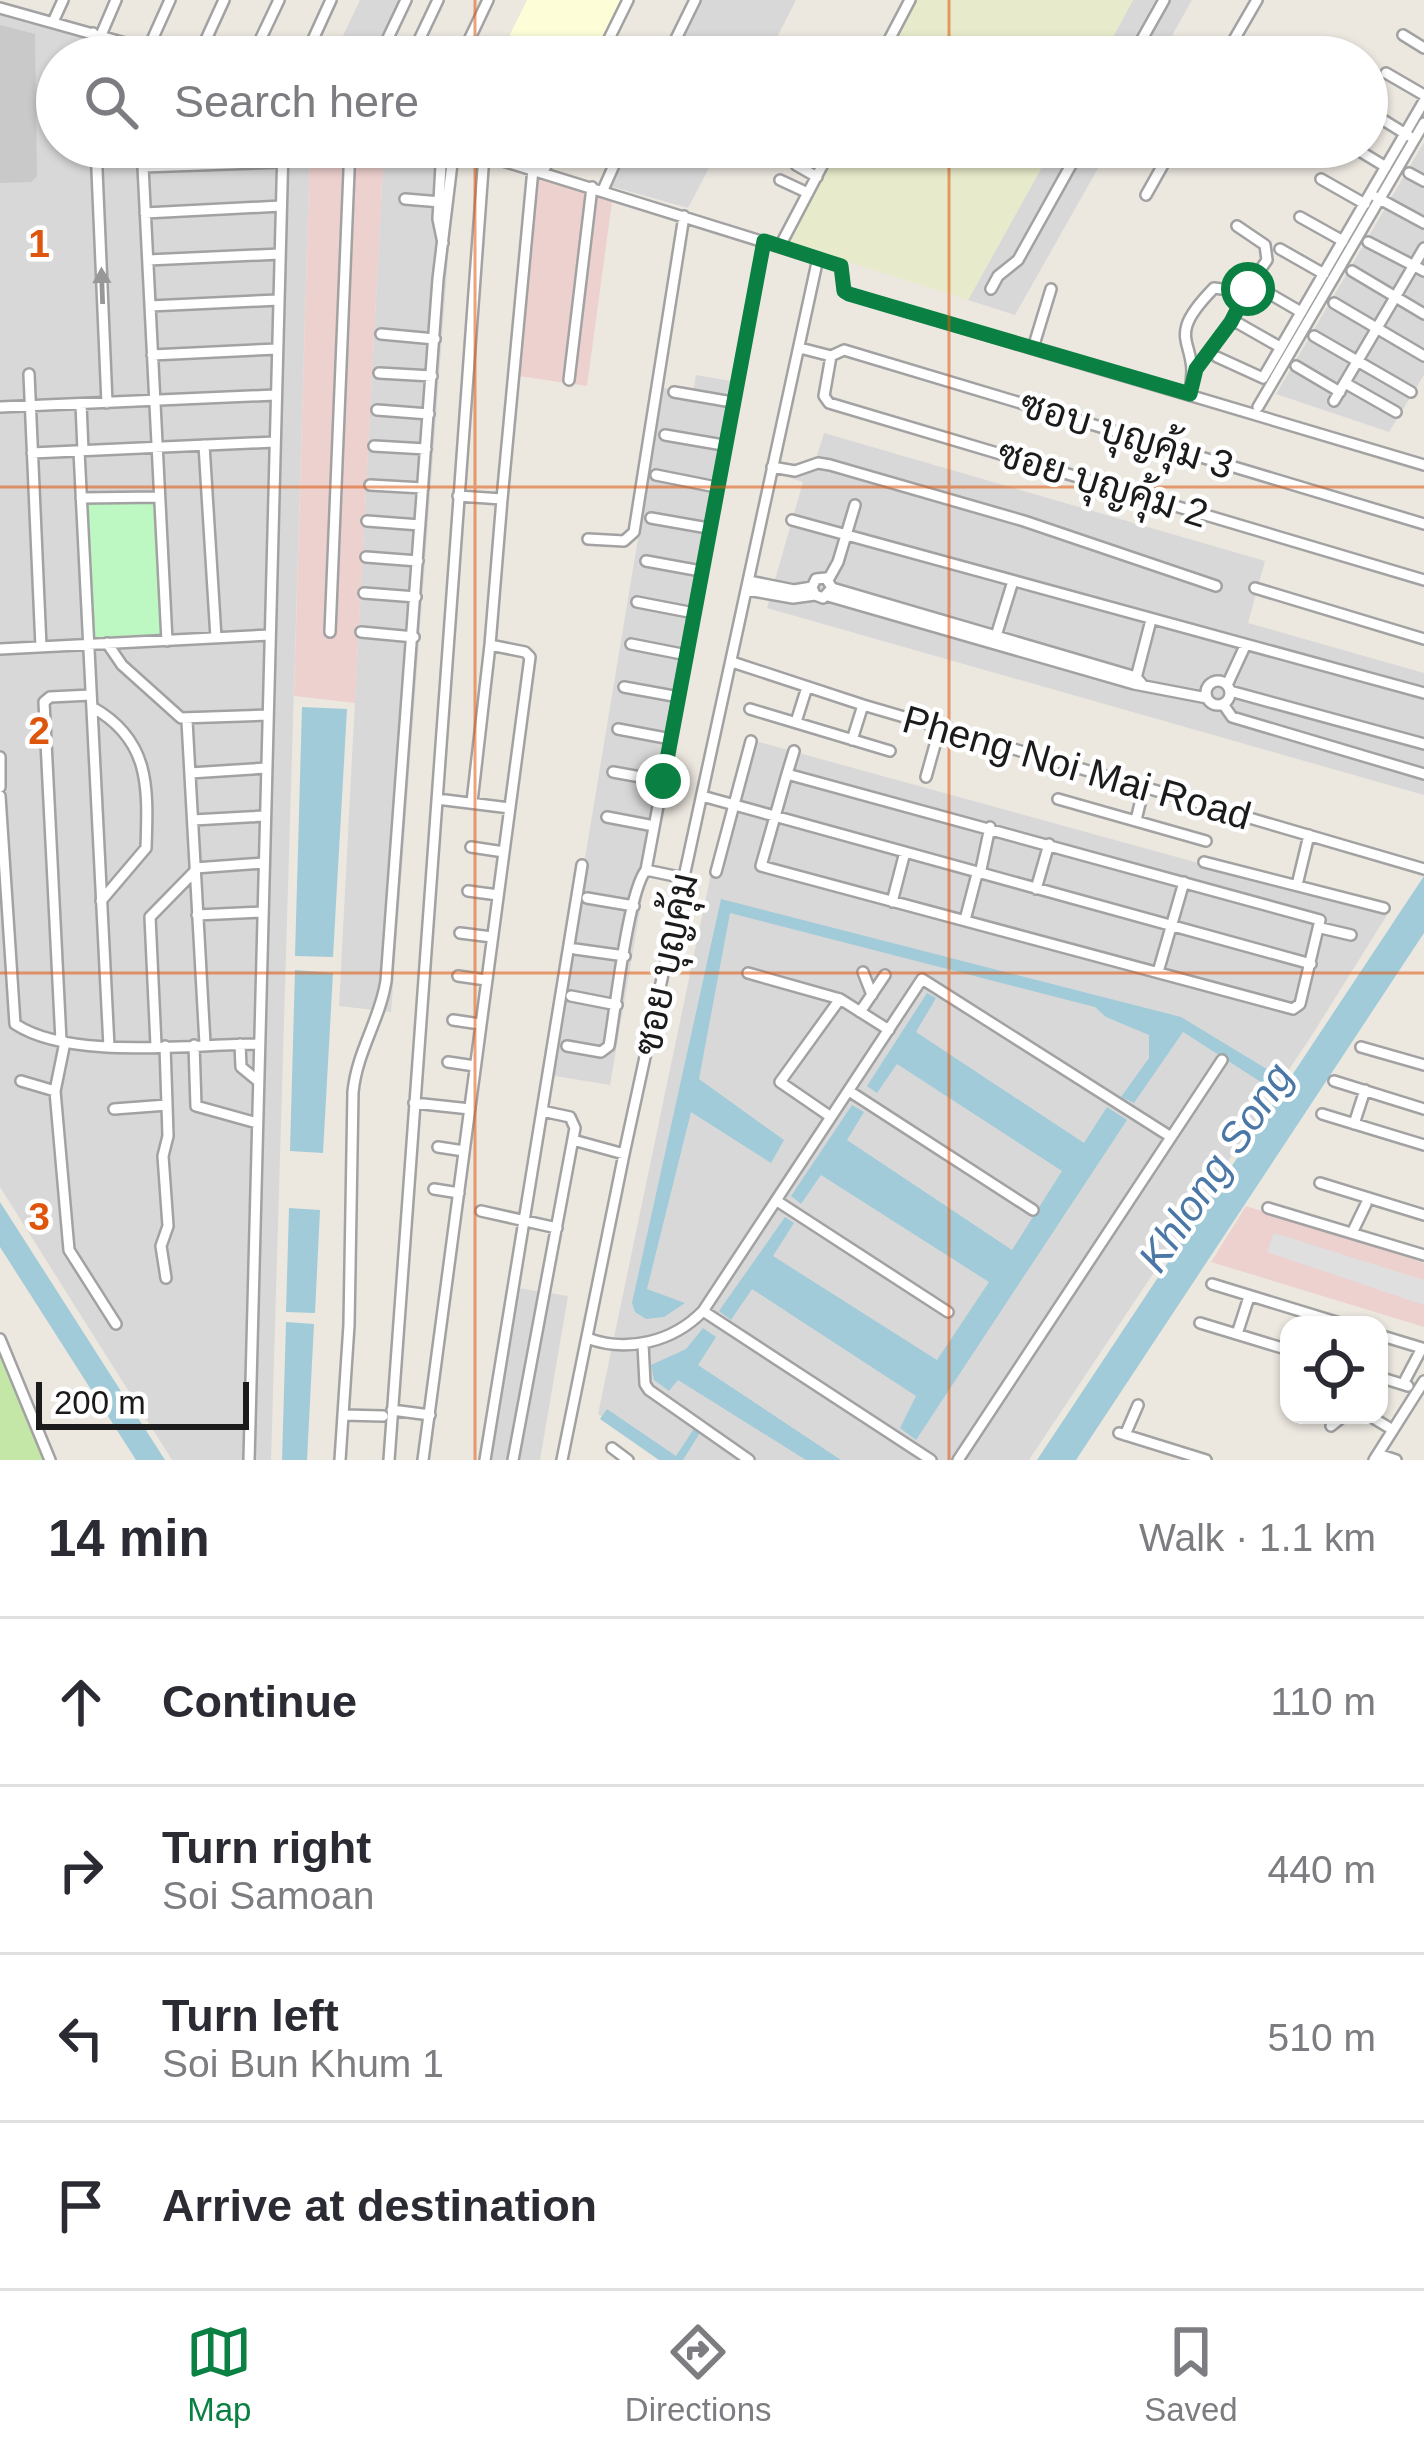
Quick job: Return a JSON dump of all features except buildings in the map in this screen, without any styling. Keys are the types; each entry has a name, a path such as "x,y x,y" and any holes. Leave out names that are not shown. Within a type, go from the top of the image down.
{"street":[{"path":"53,22 63,0"},
{"path":"97,34 116,0"},
{"path":"154,36 170,0"},
{"path":"208,36 224,0"},
{"path":"262,36 278,0"},
{"path":"314,36 331,0"},
{"path":"389,36 406,0"},
{"path":"421,36 438,0"},
{"path":"471,36 488,0"},
{"path":"610,36 628,0"},
{"path":"677,36 695,0"},
{"path":"891,36 910,0"},
{"path":"1144,36 1164,0"},
{"path":"1237,36 1257,0"},
{"path":"5,6 103,36"},
{"path":"1403,35 1424,48"},
{"path":"1258,407 1410,136 1424,98 1388,75"},
{"path":"1388,123 1410,136"},
{"path":"1388,164 1424,123"},
{"path":"97,168 107,403"},
{"path":"143,168 167,641"},
{"path":"249,1460 282,168"},
{"path":"330,632 349,168"},
{"path":"340,1460 353,1092 359,1054 386,981 443,243 443,168"},
{"path":"444,202 451,168"},
{"path":"389,1460 388,1413 483,168"},
{"path":"528,168 844,268 844,288 849,294 1424,465"},
{"path":"472,802 540,168"},
{"path":"569,380 597,189 610,168"},
{"path":"801,168 817,177"},
{"path":"780,246 821,168"},
{"path":"991,289 998,276 1018,260 1069,168"},
{"path":"1146,195 1161,168"},
{"path":"1217,357 1261,379 1372,199 1386,168"},
{"path":"1409,173 1424,181"},
{"path":"1321,178 1424,224"},
{"path":"780,180 808,193"},
{"path":"405,199 444,202"},
{"path":"145,213 281,206"},
{"path":"588,539 624,541 634,532 684,216"},
{"path":"1300,217 1343,241"},
{"path":"1190,394 1196,369 1231,322 1269,254 1265,245 1237,226"},
{"path":"567,1046 601,1052 609,1046 764,241"},
{"path":"1368,242 1419,269"},
{"path":"1340,392 1396,297 1419,269 1424,248"},
{"path":"1280,249 1324,274"},
{"path":"148,260 280,254"},
{"name":"ซอย บุญคุ้ม","path":"562,1460 818,259"},
{"path":"1352,271 1424,314"},
{"path":"1258,287 1300,312"},
{"path":"1033,348 1051,289"},
{"path":"1196,369 1183,336 1192,312 1214,289 1245,292"},
{"path":"150,306 278,300"},
{"path":"1334,303 1424,356"},
{"path":"1236,322 1280,347"},
{"path":"381,334 435,339"},
{"path":"1314,336 1411,392"},
{"name":"ซอบ บุญคุ้ม 3","path":"800,348 831,356 844,350 1424,524"},
{"path":"152,355 277,349"},
{"name":"ซอย บุญคุ้ม 2","path":"831,356 824,396 829,403 1424,580"},
{"path":"1296,366 1340,392 1396,412"},
{"path":"379,373 432,376"},
{"path":"28,374 41,647"},
{"path":"674,392 732,402"},
{"path":"0,407 275,394"},
{"path":"81,404 81,498 109,1046"},
{"path":"377,410 429,414"},
{"path":"665,435 723,445"},
{"path":"32,453 274,442"},
{"path":"204,446 216,638"},
{"path":"374,446 426,449"},
{"path":"772,466 795,471 830,465 1024,521 1216,586"},
{"path":"656,476 716,487"},
{"path":"370,485 423,488"},
{"path":"81,498 159,496"},
{"path":"458,496 502,499"},
{"path":"829,588 855,506"},
{"path":"651,518 708,528"},
{"path":"792,520 1424,693"},
{"path":"367,521 421,525"},
{"path":"366,557 418,561"},
{"path":"646,561 701,571"},
{"path":"813,591 819,578 829,588 1137,682 1207,698"},
{"path":"997,636 1012,581"},
{"path":"748,586 829,588 1137,682"},
{"path":"1255,588 1424,639"},
{"path":"364,593 416,597"},
{"path":"637,602 694,613"},
{"path":"1137,682 1151,620"},
{"path":"361,632 414,637"},
{"path":"0,649 270,635"},
{"path":"107,643 162,704 187,721 267,715"},
{"path":"631,644 687,655"},
{"path":"423,1460 530,657 490,645"},
{"path":"1223,704 1245,646"},
{"name":"Pheng Noi Mai Road","path":"732,662 863,705 1421,868"},
{"path":"1207,698 1210,684 1220,681 1228,688 1424,744"},
{"path":"624,687 679,697"},
{"path":"796,722 807,687"},
{"path":"101,901 146,848 143,763 136,746 92,701 50,697 44,702 63,1042 55,1091 69,1250 116,1324"},
{"path":"1207,698 1212,704 1223,704"},
{"path":"1223,704 1232,717 1424,774"},
{"path":"852,740 863,705"},
{"path":"750,709 890,751"},
{"path":"187,721 197,915 196,1106 257,1123"},
{"path":"926,777 940,727"},
{"path":"618,730 671,739"},
{"path":"716,872 751,741"},
{"path":"756,881 794,752"},
{"path":"0,757 12,1020 19,1028 63,1042 109,1046 259,1044"},
{"path":"190,773 266,768"},
{"path":"613,772 663,781"},
{"path":"761,866 1292,1009 1300,1004 1321,920 787,774"},
{"path":"1136,820 1144,787"},
{"path":"702,796 1311,964"},
{"path":"436,799 510,808"},
{"path":"1058,799 1206,841"},
{"path":"193,820 264,816"},
{"path":"607,817 654,826"},
{"path":"965,920 990,827"},
{"path":"1297,885 1309,835"},
{"path":"1036,889 1049,844"},
{"path":"471,848 504,852"},
{"path":"892,902 905,852"},
{"path":"166,1279 161,1246 168,1226 167,1106 150,917 195,870 263,862"},
{"path":"1204,862 1384,908"},
{"path":"485,1460 582,865"},
{"path":"644,873 684,878"},
{"path":"1158,972 1184,882"},
{"path":"468,891 498,896"},
{"path":"587,898 634,906"},
{"path":"197,915 262,912"},
{"path":"1321,928 1351,935"},
{"path":"460,933 492,937"},
{"path":"575,950 625,956"},
{"path":"863,972 872,994"},
{"path":"748,974 840,999 889,1030"},
{"path":"860,1012 885,975"},
{"path":"458,976 486,980"},
{"path":"587,1338 643,1349 685,1328 703,1311 925,979 1171,1138"},
{"path":"571,996 616,1005"},
{"path":"831,1117 780,1082 840,999"},
{"path":"453,1020 480,1024"},
{"path":"240,1044 242,1070 258,1081"},
{"path":"1361,1047 1424,1065"},
{"path":"958,1460 1222,1060"},
{"path":"448,1062 475,1066"},
{"path":"21,1081 55,1091"},
{"path":"1334,1081 1424,1109"},
{"path":"1354,1124 1365,1090"},
{"path":"849,1091 1033,1210"},
{"path":"414,1103 470,1109"},
{"path":"114,1109 167,1106"},
{"path":"513,1460 573,1140 573,1120 542,1111"},
{"path":"1322,1114 1424,1145"},
{"path":"573,1140 624,1154"},
{"path":"438,1147 464,1151"},
{"path":"1320,1184 1424,1215"},
{"path":"434,1189 459,1193"},
{"path":"777,1201 948,1312"},
{"path":"1352,1233 1366,1204"},
{"path":"1268,1208 1424,1256"},
{"path":"481,1211 557,1228"},
{"path":"1212,1284 1305,1316"},
{"path":"1237,1334 1250,1297"},
{"path":"703,1311 931,1460"},
{"path":"1200,1323 1280,1346"},
{"path":"1388,1338 1422,1348 1403,1384"},
{"path":"0,1339 50,1460"},
{"path":"643,1349 645,1384 748,1460"},
{"path":"1388,1380 1421,1385 1376,1457 1396,1460"},
{"path":"1138,1405 1122,1434 1206,1460"},
{"path":"343,1415 430,1415"},
{"path":"1383,1424 1393,1430"},
{"path":"612,1448 628,1460"}],"shaded area":[{"path":"360,0 410,0 392,36 343,36"},
{"path":"527,0 624,0 606,36 509,36"},
{"path":"692,0 796,0 778,36 674,36"},
{"path":"917,0 1133,0 1113,36 898,36"},
{"path":"1133,0 1192,0 1172,36 1113,36"},
{"path":"0,12 84,36 36,36 36,168 309,168 271,1460 172,1460 0,1187"},
{"path":"0,25 35,34 37,176 31,182 0,183"},
{"path":"1424,142 1424,375 1389,432 1276,394"},
{"path":"309,168 383,168 355,703 294,696"},
{"path":"383,168 455,168 391,1012 339,1006"},
{"path":"606,168 709,168 688,208 599,183"},
{"path":"828,168 1041,168 968,300 788,243"},
{"path":"1041,168 1098,168 1015,315 968,300"},
{"path":"537,177 612,202 587,386 518,376"},
{"path":"696,375 731,381 610,1085 549,1075 663,388 693,393"},
{"path":"824,433 1265,561 1248,623 1424,673 1424,795 767,608 803,482 778,474 781,463 799,469 816,459"},
{"path":"748,739 1387,915 1029,1460 665,1460 598,1414 710,878"},
{"path":"1246,1206 1424,1263 1424,1327 1388,1316 1211,1262"},
{"path":"1274,1233 1424,1280 1424,1305 1267,1252"},
{"path":"518,1288 568,1296 540,1460 490,1460"}],"green space":[{"path":"158,501 165,638 89,643 79,505"},
{"path":"0,1345 48,1460 0,1460"}],"water":[{"path":"302,707 347,709 333,957 295,956"},
{"path":"1424,876 1424,933 1076,1460 1037,1460"},
{"path":"721,899 1181,1017 1270,1071 1264,1084 1183,1032 1134,1103 1121,1097 1149,1058 1149,1035 1106,1017 1095,1007 730,913 699,1079 784,1140 771,1163 691,1112 647,1289 685,1303 664,1317 646,1319 635,1312 632,1303"},
{"path":"295,970 333,973 323,1153 290,1151"},
{"path":"927,993 936,998 916,1032 1084,1143 1107,1107 1127,1120 916,1440 900,1428 916,1396 752,1289 731,1320 719,1311 785,1217 794,1223 773,1256 937,1360 989,1282 821,1175 801,1204 791,1196 852,1105 864,1112 847,1140 1012,1250 1062,1171 897,1064 877,1093 867,1086"},
{"path":"0,1202 165,1460 136,1460 0,1247"},
{"path":"289,1208 320,1210 315,1313 286,1312"},
{"path":"286,1322 314,1324 307,1460 282,1460"},
{"path":"703,1328 716,1337 698,1365 841,1460 806,1460 678,1380 669,1391 654,1380 651,1365 686,1349"},
{"path":"607,1409 676,1456 695,1427 701,1431 683,1460 659,1460 600,1419"}],"route":[{"path":"663,781 764,241 841,266 844,291 849,294 1190,394 1196,369 1231,322 1248,289"}],"water label":[{"name":"Khlong Song","path":"1215,1167"}]}
